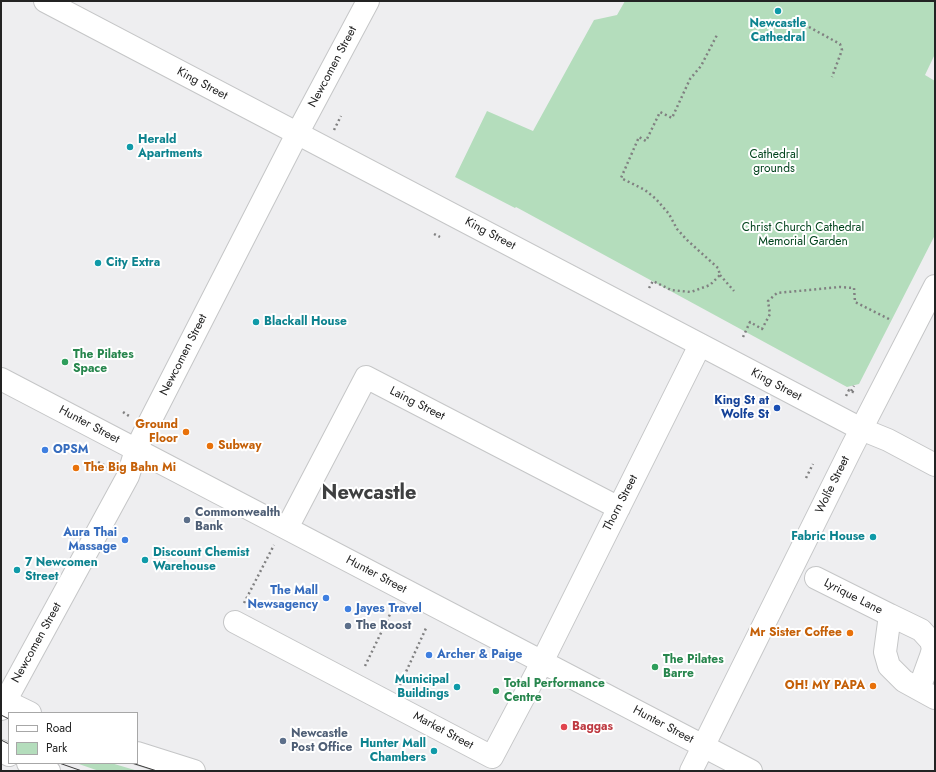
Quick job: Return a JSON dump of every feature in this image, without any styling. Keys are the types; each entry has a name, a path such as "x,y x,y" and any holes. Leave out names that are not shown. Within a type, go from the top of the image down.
{"street":[{"name":"King Street","path":"45,1 861,429 888,440 935,465"},
{"name":"Newcomen Street","path":"2,703 128,476 136,450 297,134 368,1"},
{"name":"Wolfe Street","path":"691,771 861,429 930,308 935,286"},
{"name":"Thorn Street","path":"541,662 700,345"},
{"name":"Laing Street","path":"281,536 366,377 619,508"},
{"name":"Hunter Street","path":"1,379 136,450 281,536 402,590 751,771"},
{"name":"Lyrique Lane","path":"816,578 921,630 931,641 933,649 927,694 894,674 886,659 885,645 890,615"},
{"name":"Market Street","path":"235,622 356,687 492,757 541,662"},
{"path":"2,703 27,712"},
{"path":"138,754 194,771"},
{"path":"31,764 49,771"}],"path":[{"path":"809,27 840,44 842,50 832,77"},
{"path":"718,33 701,66 690,79 672,118 660,112 646,141 639,137 621,178 645,190 656,198 687,240 718,268 720,275 734,291"},
{"path":"335,129 341,116"},
{"path":"434,234 440,237"},
{"path":"649,288 653,281 671,290 690,292 710,285 720,275"},
{"path":"743,337 750,322 762,329 770,314 768,301 777,293 840,287 854,288 855,302 889,319"},
{"path":"852,391 854,386"},
{"path":"845,399 849,390 857,393"},
{"path":"123,412 129,416"},
{"path":"806,478 813,464"},
{"path":"235,622 281,536"},
{"path":"356,687 402,590"},
{"path":"391,704 436,607"}],"green space":[{"name":"Cathedral grounds","path":"625,1 935,1 935,54 925,75 935,81 935,235 859,384 847,387 516,207 515,208 455,177 487,111 533,131 594,20 617,15"},
{"path":"79,764 114,764 138,771 99,771"}],"tram line":[{"path":"1,715 8,718"},
{"path":"1,740 8,744"},
{"path":"62,764 82,771"},
{"path":"135,764 157,771"}],"place":[{"name":"Newcastle Cathedral","path":"778,11"},
{"name":"Herald Apartments","path":"130,147"},
{"name":"City Extra","path":"98,263"},
{"name":"Blackall House","path":"256,322"},
{"name":"The Pilates Space","path":"65,362"},
{"name":"King St at Wolfe St","path":"777,408"},
{"name":"Ground Floor","path":"186,432"},
{"name":"Subway","path":"210,446"},
{"name":"OPSM","path":"45,450"},
{"name":"The Big Bahn Mi","path":"76,468"},
{"name":"Commonwealth Bank","path":"187,520"},
{"name":"Fabric House","path":"873,537"},
{"name":"Aura Thai Massage","path":"125,540"},
{"name":"Discount Chemist Warehouse","path":"145,560"},
{"name":"7 Newcomen Street","path":"17,570"},
{"name":"The Mall Newsagency","path":"326,598"},
{"name":"Jayes Travel","path":"348,609"},
{"name":"The Roost","path":"348,626"},
{"name":"Mr Sister Coffee","path":"850,633"},
{"name":"Archer & Paige","path":"429,655"},
{"name":"The Pilates Barre","path":"655,667"},
{"name":"OH! MY PAPA","path":"873,686"},
{"name":"Municipal Buildings","path":"457,687"},
{"name":"Total Performance Centre","path":"496,691"},
{"name":"Baggas","path":"564,727"},
{"name":"Newcastle Post Office","path":"283,741"},
{"name":"Hunter Mall Chambers","path":"434,751"}],"district":[{"name":"Newcastle","path":"369,494"}],"park label":[{"name":"Christ Church Cathedral Memorial Garden","path":"803,235"}]}
